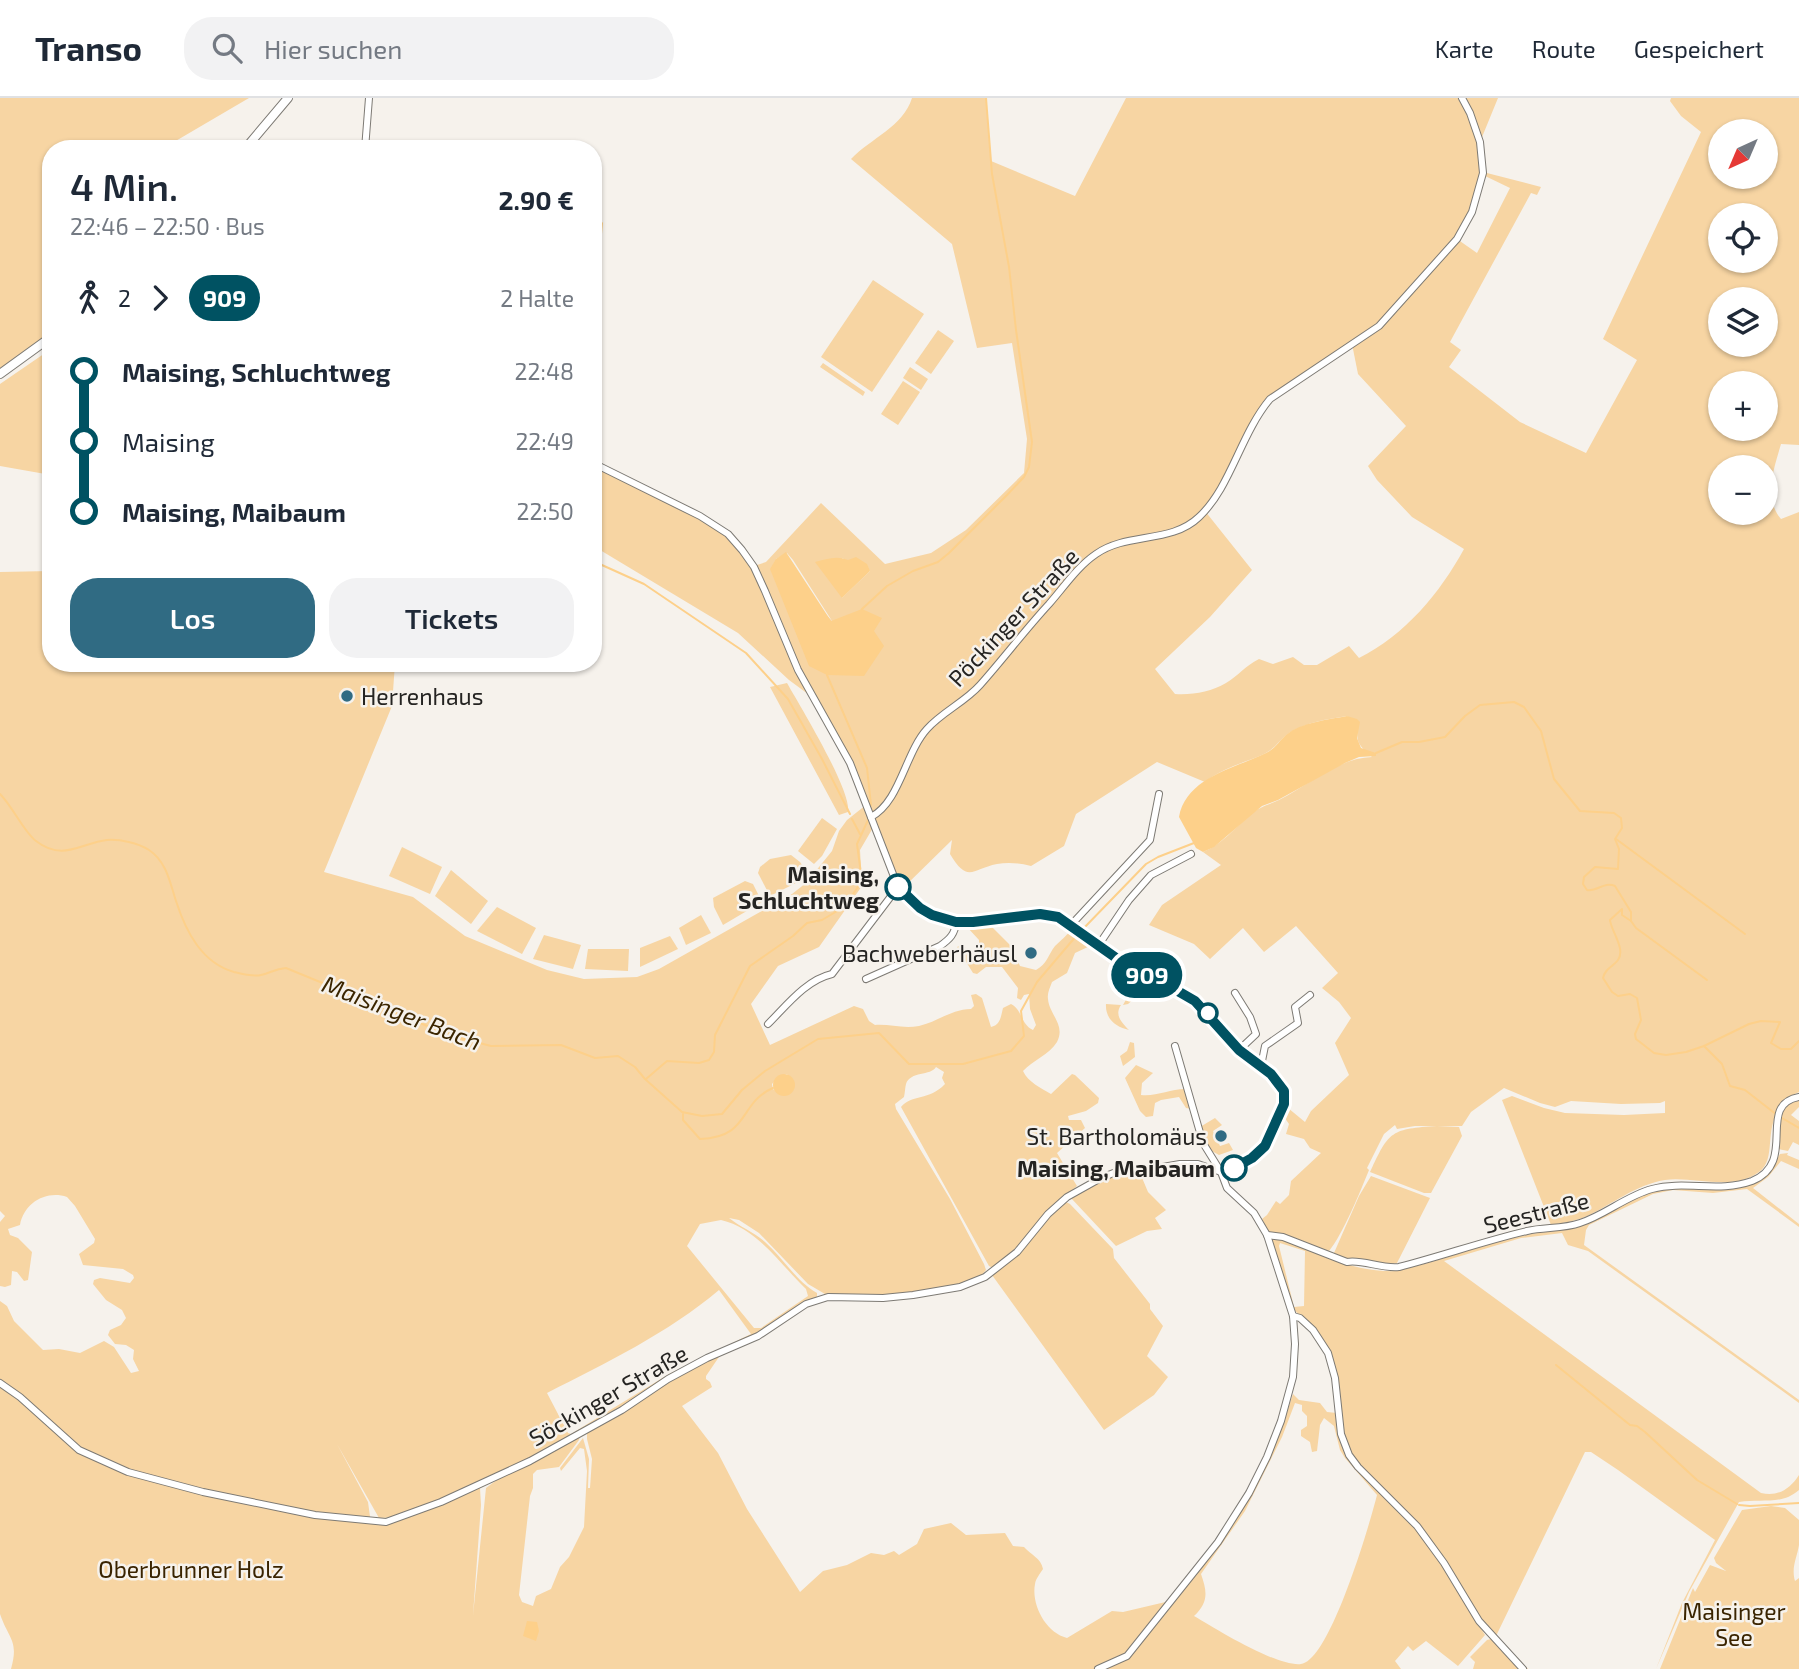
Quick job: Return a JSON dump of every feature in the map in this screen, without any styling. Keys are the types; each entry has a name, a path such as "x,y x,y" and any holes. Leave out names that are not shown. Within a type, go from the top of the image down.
{"main road":[{"path":"253,140 288,98"},
{"path":"0,374 42,344"}],"street":[{"path":"366,140 369,98"},
{"name":"Pöckinger Straße","path":"871,817 884,807 925,730 978,688 1083,564 1112,545 1167,535 1198,519 1219,493 1241,444 1260,411 1270,400 1379,326 1457,239 1472,212 1483,173 1480,142 1471,114 1462,98"},
{"path":"602,467 700,516 728,534 742,550 754,567 798,670 850,764 898,887 920,908 932,915 956,922 1040,914 1058,917 1129,967 1157,979 1195,1001 1239,1050 1275,1077 1285,1094 1284,1104 1265,1146 1242,1164 1221,1172"},
{"path":"1073,927 1150,840 1159,793"},
{"path":"1098,946 1129,900 1151,875 1191,854"},
{"path":"768,1024 818,977 832,974 898,887"},
{"path":"866,979 950,940 956,922"},
{"path":"1235,993 1265,1046"},
{"path":"1261,1066 1265,1046 1298,1023 1295,1007 1310,995"},
{"path":"1239,1050 1256,1034"},
{"path":"1098,1669 1127,1656 1219,1542 1249,1493 1275,1438 1290,1388 1295,1344 1293,1316 1267,1235 1254,1213 1227,1188 1200,1136 1175,1046"},
{"name":"Seestraße","path":"1267,1235 1283,1237 1347,1262 1399,1268 1492,1240 1544,1228 1579,1224 1639,1193 1655,1188 1687,1184 1723,1187 1755,1180 1767,1171 1775,1158 1778,1115 1786,1102 1799,1097"},
{"name":"Söckinger Straße","path":"0,1383 20,1397 79,1450 128,1472 203,1492 315,1515 386,1522 442,1502 530,1461 622,1410 656,1386 765,1332 806,1304 834,1296 913,1296 960,1287 985,1277 1017,1252 1048,1214 1067,1197 1101,1178 1116,1172 1180,1164 1198,1164 1221,1172"},
{"path":"1293,1316 1300,1318 1313,1330 1328,1353 1335,1378 1341,1433 1349,1455 1417,1526 1444,1563 1479,1621 1523,1669"}],"green space":[{"path":"0,98 249,98 177,140 42,140 42,341 0,371"},
{"name":"Oberbrunner Holz","path":"912,98 986,98 991,161 1075,196 1126,98 1498,98 1480,142 1483,172 1541,187 1537,195 1531,193 1450,342 1461,350 1449,367 1520,422 1586,453 1637,360 1603,339 1701,132 1681,116 1670,101 1671,98 1799,98 1799,445 1781,444 1778,455 1708,455 1708,525 1778,525 1778,514 1781,519 1799,512 1799,1092 1779,1110 1774,1119 1765,1166 1748,1178 1737,1181 1676,1179 1654,1182 1583,1218 1551,1225 1502,1100 1512,1096 1565,1113 1624,1115 1665,1113 1665,1101 1621,1104 1571,1101 1555,1107 1504,1088 1471,1112 1462,1126 1415,1126 1397,1129 1395,1125 1384,1134 1367,1168 1369,1170 1351,1212 1329,1251 1270,1234 1262,1219 1276,1201 1280,1204 1289,1195 1291,1181 1321,1153 1310,1148 1304,1139 1286,1134 1289,1124 1282,1114 1288,1108 1305,1122 1311,1111 1349,1075 1335,1043 1351,1018 1339,1002 1322,988 1338,973 1296,926 1264,952 1243,928 1210,959 1194,944 1149,925 1162,905 1221,865 1203,852 1222,840 1253,812 1336,767 1372,757 1359,743 1359,725 1347,716 1296,729 1268,752 1226,769 1205,782 1157,762 1076,814 1064,846 1031,866 1001,863 966,872 950,854 952,840 901,890 874,826 860,850 862,886 819,947 778,966 751,1004 770,1045 854,1006 863,1009 869,1021 875,1025 913,1027 957,1011 971,1009 974,1006 971,995 976,994 982,998 991,1027 999,1022 1003,1008 1011,1004 1026,1025 1033,1030 1036,1025 1030,1009 1029,994 1024,995 1021,1000 1017,998 1018,988 1002,967 986,967 977,974 973,973 957,947 962,945 972,952 979,948 979,940 967,927 969,924 988,923 1011,946 1020,966 1036,970 1071,929 1090,946 1075,953 1067,973 1052,982 1048,999 1060,1030 1059,1036 1050,1050 1023,1071 1031,1082 1051,1094 1072,1074 1075,1075 1099,1098 1098,1103 1086,1111 1068,1116 1069,1120 1081,1120 1085,1128 1057,1153 1077,1186 1005,1259 993,1268 989,1266 901,1107 910,1100 939,1089 945,1084 942,1078 944,1072 936,1067 930,1072 916,1075 908,1080 904,1097 895,1104 896,1109 950,1199 984,1264 986,1270 980,1277 955,1286 887,1297 825,1294 808,1284 759,1233 739,1220 729,1218 765,1242 817,1293 817,1297 765,1330 709,1356 515,1467 400,1517 379,1518 337,1444 368,1502 371,1524 402,1520 480,1488 473,1615 486,1488 580,1436 559,1467 537,1470 533,1474 519,1595 522,1602 533,1606 536,1596 551,1589 560,1567 569,1557 584,1527 587,1471 584,1449 580,1448 561,1471 560,1468 583,1438 589,1459 590,1488 592,1459 587,1431 653,1390 721,1354 706,1376 712,1387 682,1406 718,1453 747,1509 800,1592 823,1571 847,1565 871,1553 884,1555 894,1551 899,1555 917,1544 924,1529 951,1523 966,1535 1005,1533 1013,1546 1024,1547 1038,1559 1043,1569 1035,1584 1035,1601 1047,1624 1059,1635 1067,1638 1112,1611 1123,1612 1174,1600 1214,1553 1245,1505 1280,1432 1293,1394 1299,1400 1320,1403 1327,1412 1337,1413 1343,1447 1426,1539 1485,1635 1458,1666 1426,1641 1413,1651 1408,1646 1395,1661 1401,1669 11,1669 14,1652 12,1640 0,1614 0,1301 7,1306 14,1321 43,1350 59,1349 80,1353 104,1341 114,1347 131,1373 139,1371 133,1359 134,1350 126,1345 115,1344 108,1335 110,1330 121,1325 126,1318 122,1310 106,1300 93,1284 94,1280 100,1278 130,1283 133,1275 123,1269 83,1265 79,1254 94,1243 95,1239 67,1197 51,1195 37,1200 26,1210 20,1225 8,1229 10,1235 18,1238 32,1252 28,1280 24,1281 17,1272 12,1271 11,1285 0,1286 0,1222 5,1216 0,1211 0,572 42,571 42,672 394,672 392,706 324,872 413,897 465,936 547,970 584,979 637,977 659,969 792,894 806,883 832,851 839,831 847,820 866,805 850,763 812,697 789,680 738,633 602,551 602,468 728,534 754,566 766,562 821,503 885,564 931,553 966,530 1024,473 1027,439 1012,343 977,348 952,244 851,159 894,125 908,108","holes":["1483,175 1510,188 1477,253 1457,239","1352,344 1358,374 1406,426 1368,466 1377,480 1412,517 1464,549 1444,581 1420,611 1376,649 1359,658 1349,646 1317,665 1304,665 1293,657 1273,664 1259,659 1214,689 1175,694 1155,669 1210,617 1252,570 1205,511 1270,399","787,553 832,621 776,559","842,558 870,571 842,598","787,1074 794,1087 789,1094 782,1095 773,1089 772,1084 780,1076","721,1220 746,1231 767,1248 806,1289 808,1296 761,1328 754,1328 687,1246 700,1224","719,1290 751,1334 669,1374 571,1434 568,1433 547,1393 658,1334","1295,1403 1302,1405 1302,1411 1307,1416 1307,1426 1301,1430 1301,1436 1310,1442 1312,1452 1317,1451 1320,1425 1324,1418 1334,1426 1340,1450 1345,1458 1377,1495 1358,1560 1336,1617 1312,1657 1301,1664 1262,1654 1194,1616 1202,1606 1205,1596 1201,1574 1245,1511 1282,1437"]},
{"path":"873,280 924,314 872,392 821,357"},
{"path":"938,330 954,341 931,374 915,363"},
{"path":"42,355 42,473 0,466 0,384"},
{"path":"823,363 865,392 863,396 820,367"},
{"path":"910,367 928,379 921,390 903,378"},
{"path":"903,381 920,392 898,425 881,414"},
{"path":"787,683 834,768 847,801 848,812 839,815 770,687"},
{"path":"822,818 837,829 822,856 814,864 798,851"},
{"path":"402,847 442,867 430,894 389,876"},
{"path":"791,855 807,872 798,882 770,896 758,873 760,867 770,859"},
{"path":"451,870 488,901 471,924 435,896"},
{"path":"745,881 753,884 762,902 723,925 714,907 713,898"},
{"path":"497,907 536,928 522,954 477,931"},
{"path":"701,915 711,933 686,945 679,928"},
{"path":"544,935 581,945 573,969 533,959"},
{"path":"670,936 678,949 640,967 640,948"},
{"path":"588,949 629,949 628,971 585,969"},
{"path":"1144,979 1150,985 1143,996 1123,1005 1133,987"},
{"path":"1106,1004 1121,1005 1119,1015 1129,1030 1112,1022 1107,1014"},
{"path":"1130,1042 1134,1043 1135,1057 1123,1066 1120,1056 1127,1051"},
{"path":"1136,1065 1153,1073 1142,1083 1141,1095 1185,1089 1191,1109 1186,1108 1179,1097 1161,1100 1155,1103 1153,1116 1146,1117 1140,1111 1125,1078"},
{"path":"1799,1101 1799,1107 1791,1115 1799,1121 1799,1145 1793,1142 1788,1151 1778,1149 1780,1116 1789,1102"},
{"path":"1215,1118 1222,1125 1213,1131 1220,1146 1229,1143 1233,1150 1219,1155 1210,1150 1200,1127"},
{"path":"1437,1126 1459,1127 1462,1136 1431,1193 1424,1193 1370,1172 1382,1148 1394,1134"},
{"path":"1788,1153 1787,1155 1799,1160 1799,1169 1781,1161 1768,1177 1753,1188 1799,1224 1799,1227 1747,1189 1713,1193 1673,1190 1653,1194 1589,1225 1584,1245 1799,1400 1799,1403 1588,1251 1568,1245 1562,1233 1521,1238 1444,1261 1761,1493 1783,1491 1799,1475 1799,1490 1792,1495 1778,1500 1739,1502 1689,1592 1656,1669 1682,1603 1715,1540 1618,1470 1591,1452 1585,1452 1497,1634 1497,1638 1528,1669 1525,1669 1479,1619 1440,1554 1358,1466 1345,1442 1331,1360 1303,1318 1293,1309 1272,1239 1277,1237 1350,1265 1397,1271 1521,1236 1584,1225 1656,1190 1744,1186 1764,1177 1780,1154","holes":["1280,1243 1305,1251 1304,1306 1294,1307 1279,1246"]},
{"path":"1140,1173 1148,1192 1166,1210 1155,1218 1162,1229 1147,1231 1116,1246 1071,1198 1112,1175"},
{"path":"1371,1176 1430,1198 1397,1263 1364,1263 1334,1253 1359,1196"},
{"path":"1066,1202 1113,1249 1114,1258 1150,1304 1150,1309 1163,1326 1147,1356 1168,1377 1154,1395 1104,1430 992,1275"},
{"name":"Maisinger See","path":"1771,1506 1785,1508 1799,1520 1799,1545 1794,1571 1795,1581 1799,1578 1799,1669 1660,1669 1693,1588 1695,1592 1710,1565 1726,1571 1714,1558 1742,1510"},
{"path":"1491,1639 1521,1669 1473,1669 1475,1662 1470,1657"}],"shaded area":[{"path":"786,552 831,621 862,609 882,618 874,631 884,646 864,676 827,675 809,666 770,569 776,559"},
{"path":"856,557 867,564 870,571 842,598 815,562"},
{"path":"1347,716 1360,722 1357,738 1361,748 1376,753 1376,756 1359,757 1345,763 1262,806 1214,847 1203,852 1196,848 1179,817 1191,792 1227,769 1269,751 1299,727"},
{"path":"784,1074 792,1077 795,1085 792,1093 784,1096 776,1093 773,1085 776,1077"},
{"path":"527,1621 537,1622 539,1631 536,1641 523,1636"}],"waterway":[{"path":"862,609 887,586 913,571 938,562 949,553 1024,477 1029,467 1032,442 1009,267 992,174 986,98"},
{"path":"602,565 644,584 746,653 788,699 850,814"},
{"path":"827,675 867,768 871,805"},
{"name":"Maisinger Bach","path":"1376,753 1402,742 1445,737 1480,705 1514,702 1524,707 1541,731 1554,779 1580,811 1614,813 1621,818 1622,828 1615,839 1619,849 1618,869 1595,867 1584,877 1583,884 1587,890 1607,885 1615,886 1631,912 1631,921 1622,915 1622,909 1610,920 1620,956 1603,978 1618,996 1630,994 1637,998 1641,1020 1635,1034 1636,1039 1654,1053 1666,1055 1704,1046 1761,1021 1780,1022 1771,1043 1781,1049 1791,1049 1799,1041"},
{"name":"Maisinger Bach","path":"0,794 32,837 46,847 63,851 112,840 134,843 149,850 164,867 190,935 204,954 223,968 255,976 286,968 449,1035 491,1046 561,1045 595,1058 618,1056 635,1067 682,1112 702,1116 722,1114 742,1090 765,1071 818,1039 879,1033 909,1064 963,1064 1011,1051 1024,1036 1021,1011 1037,982 1077,935"},
{"path":"852,819 860,834"},
{"path":"646,1079 667,1061 699,1063 709,1060 714,1052 715,1035 750,966 807,923 822,920 844,907 862,881 857,844 868,820"},
{"path":"1616,839 1745,934"},
{"name":"Maisinger Bach","path":"1081,931 1146,864 1194,843"},
{"path":"1631,921 1636,928 1707,980"},
{"path":"1704,1046 1722,1064 1730,1086 1745,1090 1777,1115"},
{"path":"683,1114 683,1120 700,1139 716,1137 736,1126 754,1102 773,1088"},
{"path":"1782,1118 1799,1128"},
{"path":"1556,1365 1630,1425 1645,1432 1697,1480 1737,1504"},
{"path":"1739,1505 1799,1503"}],"bus line":[{"name":"909","path":"898,887 920,908 932,915 956,922 1040,914 1058,917 1129,967 1157,979 1195,1001 1239,1050 1271,1074 1284,1091 1284,1104 1265,1146 1252,1158 1234,1168"}],"place":[{"name":"Herrenhaus","path":"347,696"},
{"name":"Maising, Schluchtweg","path":"898,887"},
{"name":"Bachweberhäusl","path":"1031,953"},
{"name":"St. Bartholomäus","path":"1221,1136"},
{"name":"Maising, Maibaum","path":"1234,1168"}]}
